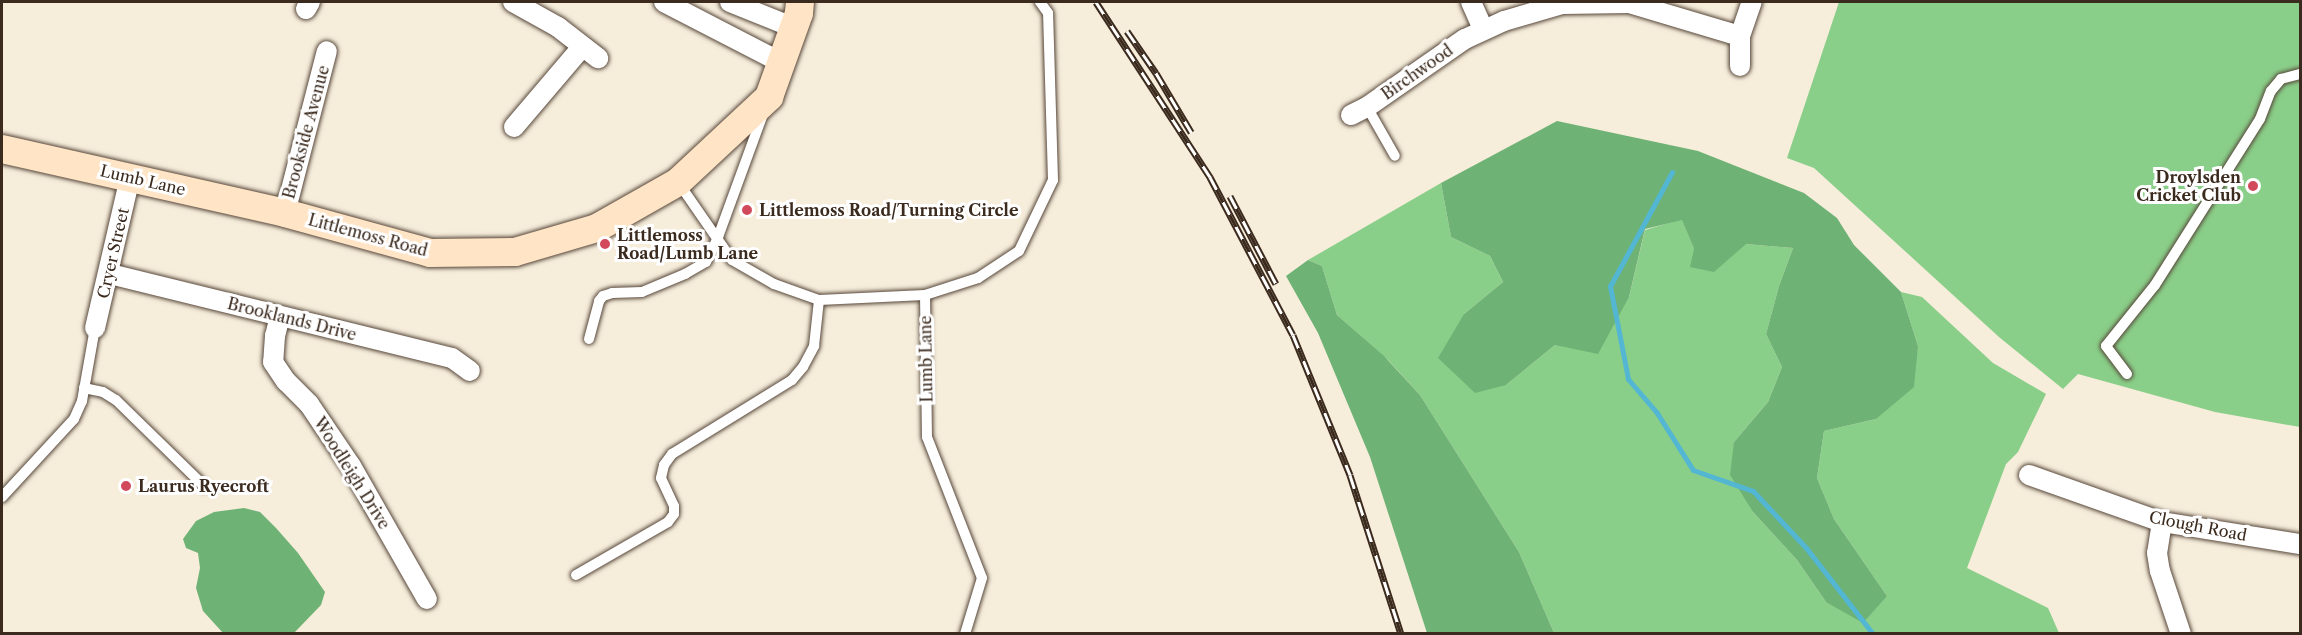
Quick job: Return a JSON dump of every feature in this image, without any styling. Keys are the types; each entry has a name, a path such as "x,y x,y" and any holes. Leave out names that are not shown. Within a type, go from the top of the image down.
{"street":[{"path":"513,2 558,27 590,53 514,127"},
{"path":"664,2 780,62"},
{"path":"730,2 796,14"},
{"path":"1471,2 1483,29"},
{"path":"1740,66 1740,36 1752,2"},
{"name":"Birchwood","path":"1359,111 1483,29 1562,4 1629,3 1740,36"},
{"name":"Littlemoss Road","path":"285,213 430,253 515,252 597,228 678,182 769,97 796,14"},
{"name":"Brookside Avenue","path":"285,213 327,51"},
{"name":"Lumb Lane","path":"2,149 285,213"},
{"name":"Cryer Street","path":"95,328 110,274 130,177"},
{"name":"Brooklands Drive","path":"110,274 452,358 470,371"},
{"name":"Woodleigh Drive","path":"280,316 275,336 273,362 286,381 309,404 351,466 427,599"},
{"name":"Clough Road","path":"2029,475 2162,522 2301,544"},
{"path":"2162,522 2157,553 2160,571 2181,633"}],"lane":[{"path":"925,296 978,278 1019,251 1053,180 1048,13 1040,2"},
{"path":"2127,374 2106,346 2155,285 2260,119 2271,91 2281,79 2301,74"},
{"path":"589,339 599,302 603,296 612,293 642,292 685,274 706,262 718,237 769,97"},
{"path":"1359,111 1395,156"},
{"name":"Lumb Lane","path":"678,182 732,260 754,274 819,300 925,296 927,436 982,578 965,633"},
{"path":"576,575 668,522 674,514 674,506 661,478 664,465 672,454 792,380 803,367 814,346 819,300"},
{"path":"2,498 68,427 82,401 95,328"},
{"path":"84,388 103,392 116,400 205,487"}],"green space":[{"path":"1839,2 2300,2 2300,427 2215,412 2078,374 2063,389 1999,337 1814,168 1787,158"},
{"path":"1557,121 1698,151 1804,193 1837,218 1854,245 1901,292 1918,346 1914,387 1876,419 1824,431 1817,478 1834,519 1887,596 1863,623 1826,602 1797,560 1753,512 1730,475 1734,442 1768,402 1782,367 1766,334 1779,286 1793,248 1746,244 1714,272 1690,267 1694,249 1682,220 1645,229 1629,297 1598,354 1555,345 1506,385 1475,393 1438,358 1464,314 1503,282 1490,256 1451,237 1441,183"},
{"path":"1441,183 1451,237 1490,256 1503,282 1464,314 1506,385 1555,345 1629,297 1645,230 1682,219 1694,249 1746,244 1793,248 1779,286 1766,334 1782,367 1768,402 1734,442 1753,512 1797,560 1826,602 1887,596 1834,519 1817,478 1824,431 1876,419 1918,346 1901,292 1922,297 1993,363 2046,394 2018,452 2006,464 1967,568 2048,608 2059,633 1554,633 1519,552 1420,395 1389,361 1337,315 1322,266 1308,260"},
{"path":"1308,260 1322,266 1337,315 1384,356 1420,395 1519,552 1554,633 1427,633 1370,457 1318,333 1286,276"},
{"path":"244,508 260,512 276,528 298,553 325,592 321,605 294,633 223,633 203,611 196,588 200,568 198,553 186,548 183,539 196,521 214,512"}],"waterway":[{"path":"1672,172 1610,286 1628,379 1657,413 1693,470 1753,491 1807,549 1873,634"}],"railway":[{"path":"1096,2 1210,177 1293,335 1350,475 1401,634"},
{"path":"1127,31 1156,73 1191,132"},
{"path":"1230,196 1276,284"}],"place":[{"name":"Droylsden Cricket Club","path":"2253,186"},
{"name":"Littlemoss Road/Turning Circle","path":"747,210"},
{"name":"Littlemoss Road/Lumb Lane","path":"605,244"},
{"name":"Laurus Ryecroft","path":"126,486"}]}
